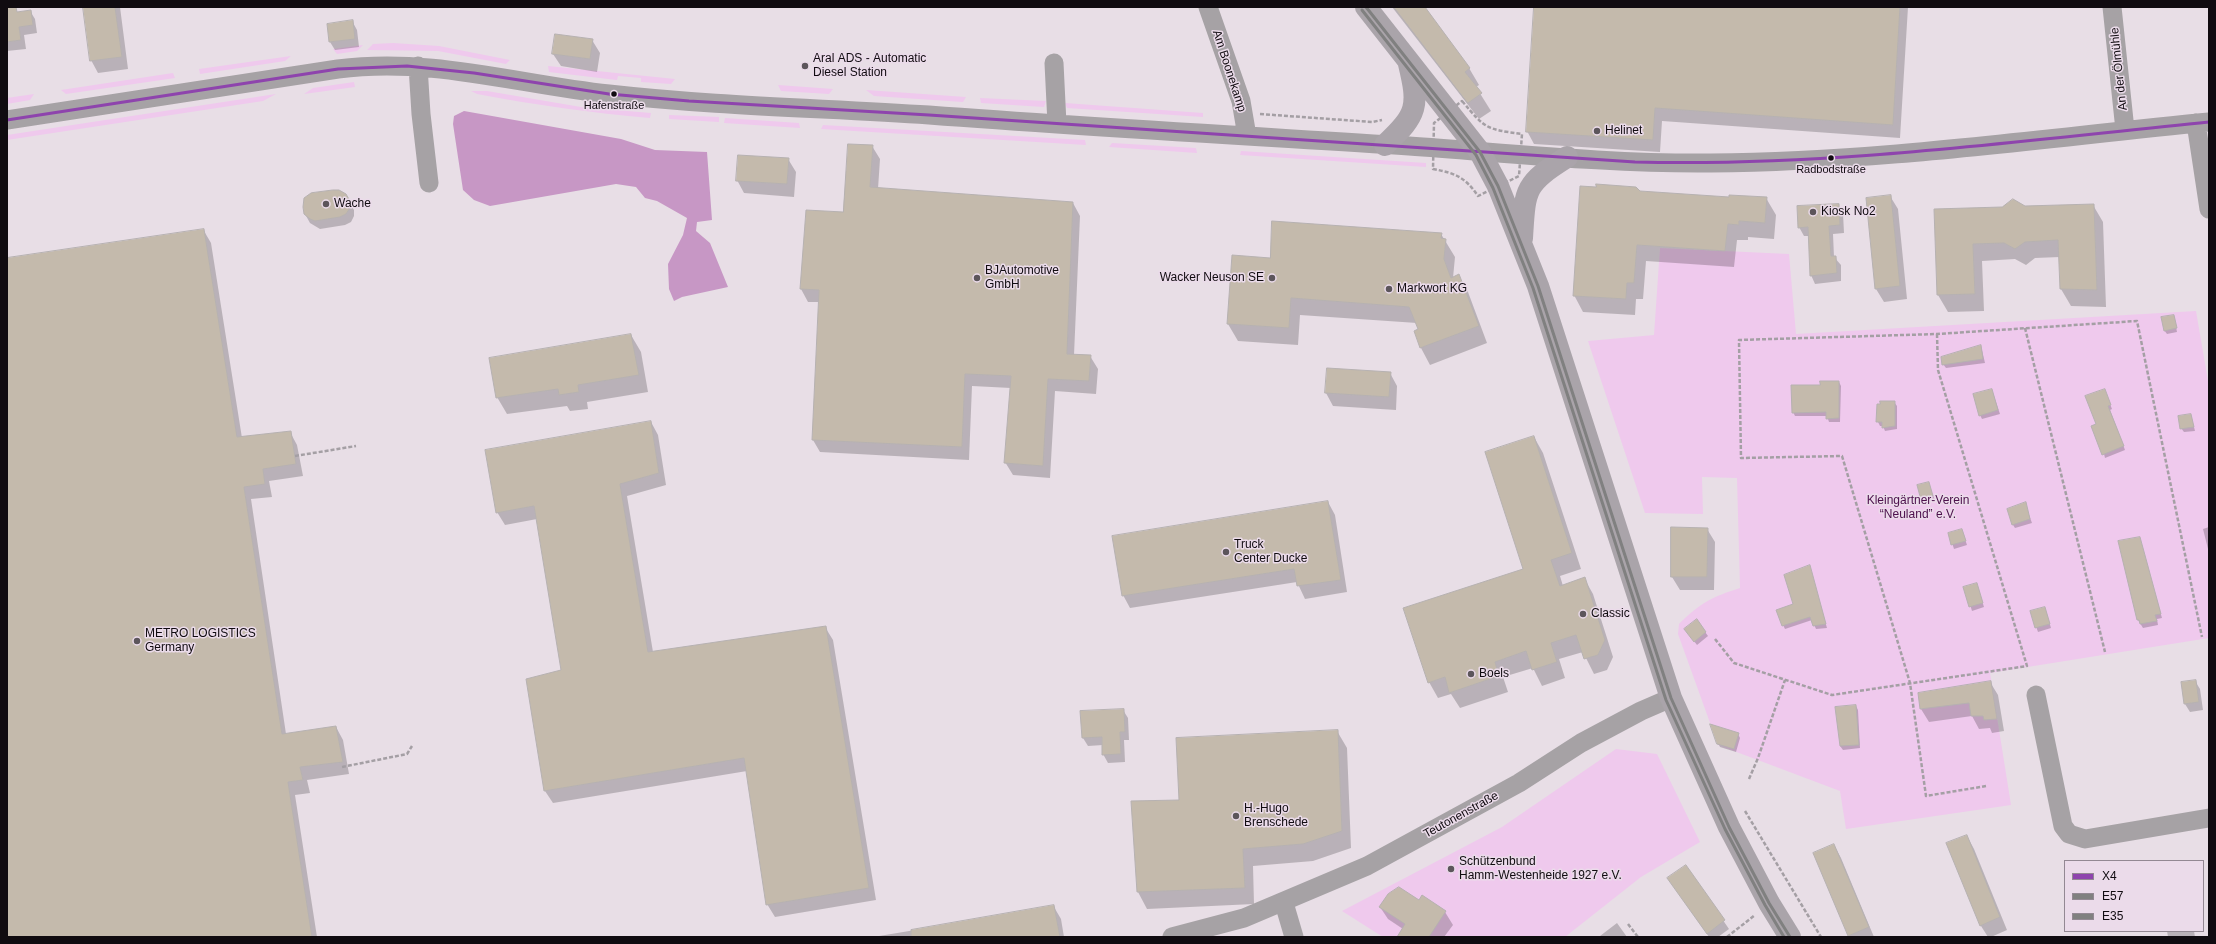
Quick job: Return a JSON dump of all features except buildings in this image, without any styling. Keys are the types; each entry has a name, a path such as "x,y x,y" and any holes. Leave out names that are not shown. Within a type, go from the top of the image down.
{"main road":[{"path":"1366,7 1480,152 1498,186 1538,286 1671,698 1713,794 1769,903 1790,937"},
{"path":"1385,145 1406,124 1414,110 1415,90 1408,59"},
{"path":"1522,243 1525,181 1567,157"}],"street":[{"name":"Am Boonekamp","path":"1208,7 1241,101 1247,136"},
{"name":"An der Ölmühle","path":"2112,7 2125,130"},
{"path":"1054,63 1057,124"},
{"path":"418,66 421,114 429,183"},
{"path":"7,120 358,67 418,66 473,72 544,86 667,100 1480,152 1706,163 1789,162 2202,123 2209,209"},
{"path":"2036,695 2063,826 2069,834 2085,839 2209,818"},
{"name":"Teutonenstraße","path":"1172,937 1244,918 1284,903 1367,866 1519,783 1581,743 1641,711 1671,698"},
{"path":"1284,903 1294,937"}],"path":[{"path":"1243,113 1372,122 1384,120"},
{"path":"1986,786 1926,796 1910,683 1842,456 1741,458 1739,340 1937,334 2137,321 2202,637"},
{"path":"2025,328 2105,652"},
{"path":"1715,639 1734,663 1832,695 2027,666 1938,370 1937,334"},
{"path":"295,456 356,446"},
{"path":"1749,779 1758,758 1785,680"},
{"path":"342,767 407,754 412,746"},
{"path":"1742,806 1821,937"},
{"path":"1728,937 1769,903"},
{"path":"1628,924 1638,937"}],"green space":[{"path":"393,43 439,46 510,60 506,64 438,51 367,50 373,44"},
{"path":"363,45 357,51 337,54 333,49"},
{"path":"291,56 285,61 200,74 199,69"},
{"path":"548,66 675,79 671,84 641,82 641,78 618,76 617,80 549,72"},
{"path":"173,73 175,78 66,94 61,90"},
{"path":"354,82 355,87 304,94 313,88"},
{"path":"778,85 833,89 829,94 781,91"},
{"path":"866,90 966,97 963,102 874,96"},
{"path":"471,91 487,91 581,107 651,113 650,118 585,111 499,98 477,94"},
{"path":"34,94 30,100 7,104 7,98"},
{"path":"276,94 263,101 7,140 7,135"},
{"path":"980,98 1046,101 1044,107 981,103"},
{"path":"1065,103 1203,113 1203,117 1067,108"},
{"path":"669,115 719,117 719,122 669,119"},
{"path":"725,118 799,123 800,128 724,123"},
{"path":"823,125 1085,140 1086,145 821,129"},
{"path":"1112,143 1196,148 1197,153 1109,147"},
{"path":"1241,151 1426,163 1426,167 1240,155"},
{"name":"Kleingärtner-Verein “Neuland” e.V.","path":"1660,248 1789,254 1796,334 2196,311 2209,387 2209,638 1990,673 2011,805 1846,829 1840,791 1718,745 1678,634 1679,624 1693,611 1722,594 1740,588 1737,478 1702,477 1703,514 1645,513 1588,341 1654,335"},
{"path":"1616,749 1657,754 1700,842 1641,877 1565,937 1383,937 1342,911 1502,827"}],"shaded area":[{"path":"464,111 621,139 655,150 707,152 712,220 697,222 696,231 710,243 728,287 682,297 674,301 669,289 668,264 683,235 687,218 657,201 645,198 636,187 616,184 490,206 474,200 463,190 453,124 454,116"}],"transit line":[{"name":"E57","path":"1366,7 1480,152 1498,186 1538,286 1671,698 1729,827 1769,903 1790,937"},
{"name":"E35","path":"1362,10 1476,155 1493,188 1533,288 1666,700 1725,829 1765,905 1784,937"},
{"name":"X4","path":"7,120 338,69 407,66 474,73 609,94 689,101 929,115 1635,162 1779,161 1851,157 2209,122"}],"place":[{"name":"Aral ADS - Automatic Diesel Station","path":"805,66"},
{"name":"Hafenstraße","path":"614,94"},
{"name":"Helinet","path":"1597,131"},
{"name":"Radbodstraße","path":"1831,158"},
{"name":"Wache","path":"326,204"},
{"name":"Kiosk No2","path":"1813,212"},
{"name":"BJAutomotive GmbH","path":"977,278"},
{"name":"Wacker Neuson SE","path":"1272,278"},
{"name":"Markwort KG","path":"1389,289"},
{"name":"Truck Center Ducke","path":"1226,552"},
{"name":"Classic","path":"1583,614"},
{"name":"METRO LOGISTICS Germany","path":"137,641"},
{"name":"Boels","path":"1471,674"},
{"name":"H.-Hugo Brenschede","path":"1236,816"},
{"name":"Schützenbund Hamm-Westenheide 1927 e.V.","path":"1451,869"}]}
